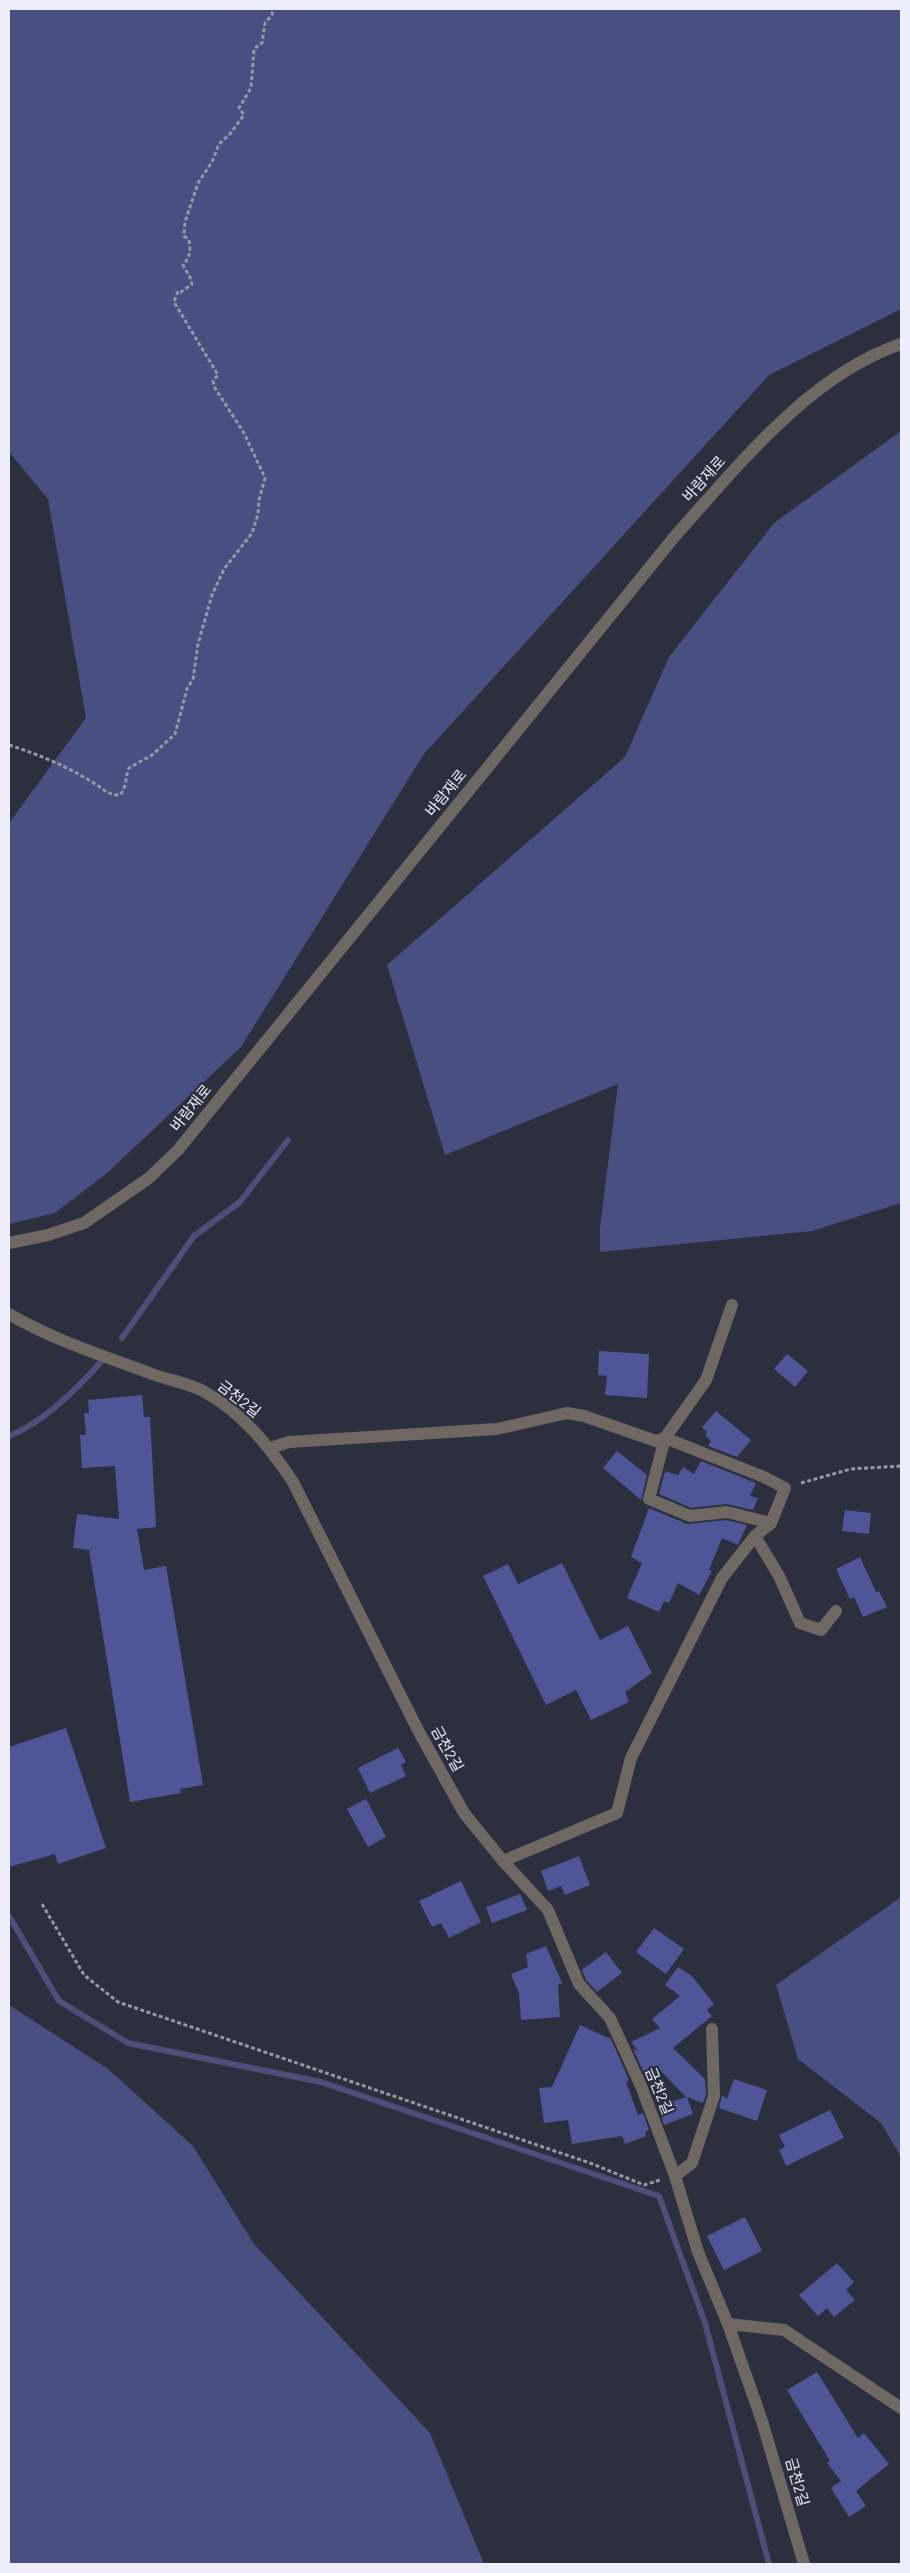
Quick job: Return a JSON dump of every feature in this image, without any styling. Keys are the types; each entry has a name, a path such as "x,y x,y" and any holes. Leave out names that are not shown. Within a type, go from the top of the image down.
{"street":[{"name":"바람재로","path":"9,1243 48,1235 84,1223 148,1178 178,1150 675,536 752,450 806,400 863,360 901,344"},
{"path":"732,1305 706,1380 665,1438 649,1499 690,1516 727,1512 771,1523"},
{"name":"금천2길","path":"9,1314 31,1327 155,1375 202,1390 243,1420 270,1448 293,1482 419,1732 464,1813 503,1861 548,1910 578,1984 610,2018 640,2086 675,2176 698,2252 728,2324 762,2421 804,2564"},
{"path":"270,1448 289,1442 497,1429 567,1413 584,1416 656,1441 665,1438 764,1477 785,1488 771,1523 755,1536 722,1578 631,1758 617,1813 503,1861"},
{"path":"755,1536 779,1576 800,1623 821,1630 836,1610"},
{"path":"675,2176 692,2163 714,2096 712,2029"},
{"path":"728,2324 784,2330 901,2408"}],"path":[{"path":"9,745 45,757 82,775 114,796 120,795 125,790 125,777 129,768 152,755 175,734 183,711 187,689 193,679 198,644 212,595 224,569 252,533 265,478 244,433 215,388 213,381 218,374 174,302 178,291 181,292 192,284 192,279 183,265 189,259 190,240 184,236 185,222 195,191 212,162 219,144 244,115 239,108 251,88 254,49 262,44 265,23 272,15 273,9"},
{"path":"785,1488 851,1469 901,1466"},
{"path":"42,1904 84,1974 118,2002 590,2163 644,2185 675,2176"}],"shaded area":[{"path":"9,9 901,9 901,309 769,375 424,754 241,1047 106,1174 55,1213 9,1224 9,823 86,718 48,499 9,452"},
{"path":"901,431 901,1203 812,1231 600,1252 600,1227 618,1084 445,1155 387,965 625,757 669,657 774,523"},
{"path":"901,1897 901,2157 881,2123 798,2059 776,1985"},
{"path":"9,2005 108,2069 193,2146 254,2244 430,2433 484,2564 9,2564"}],"building":[{"path":"599,1351 649,1354 647,1398 605,1395 607,1376 598,1375"},
{"path":"787,1354 808,1371 795,1387 774,1369"},
{"path":"142,1395 144,1417 150,1417 156,1527 137,1529 144,1570 166,1566 203,1785 180,1789 181,1793 130,1802 89,1550 73,1548 77,1514 119,1519 115,1466 82,1468 80,1435 86,1435 84,1413 89,1413 88,1400"},
{"path":"716,1411 751,1440 737,1457 708,1446 711,1441 705,1435 707,1432 702,1427"},
{"path":"617,1451 647,1475 641,1500 603,1468"},
{"path":"701,1461 756,1483 750,1496 758,1498 753,1510 726,1504 691,1508 659,1494 665,1471 678,1475 683,1467 694,1474"},
{"path":"649,1508 687,1524 726,1520 747,1525 738,1545 722,1538 709,1570 712,1571 699,1595 678,1583 669,1603 664,1601 659,1612 627,1598 642,1563 631,1557"},
{"path":"845,1510 871,1513 869,1534 842,1531"},
{"path":"860,1557 876,1592 879,1591 887,1607 863,1617 854,1597 850,1599 836,1569"},
{"path":"562,1563 600,1640 628,1626 652,1673 625,1692 629,1702 591,1720 576,1690 546,1705 483,1576 508,1564 518,1584"},
{"path":"66,1728 106,1848 58,1864 55,1854 9,1867 9,1747"},
{"path":"398,1748 406,1762 401,1765 406,1776 370,1793 358,1768"},
{"path":"366,1799 386,1837 368,1847 347,1809"},
{"path":"579,1856 590,1885 565,1895 561,1886 548,1891 541,1871"},
{"path":"461,1881 481,1922 449,1938 441,1923 432,1927 419,1901"},
{"path":"520,1894 527,1910 492,1923 486,1907"},
{"path":"654,1928 684,1949 666,1974 636,1952"},
{"path":"546,1946 562,1983 558,1985 560,2017 521,2020 519,1993 511,1974 528,1967 526,1954"},
{"path":"606,1952 622,1973 597,1992 586,1980 582,1970"},
{"path":"678,1967 692,1976 714,2004 707,2010 712,2016 673,2048 705,2079 706,2095 703,2103 687,2097 693,2114 664,2125 658,2107 686,2097 657,2067 644,2073 633,2049 638,2051 631,2042 660,2028 652,2019 680,1996 665,1985"},
{"path":"580,2025 611,2039 629,2080 626,2082 638,2115 643,2113 649,2130 645,2132 646,2136 625,2144 622,2136 572,2144 568,2120 544,2123 539,2088 552,2087"},
{"path":"734,2079 767,2090 757,2121 719,2108 722,2095 727,2099"},
{"path":"830,2110 844,2138 786,2166 779,2150 785,2147 779,2135"},
{"path":"745,2217 762,2251 724,2270 707,2236"},
{"path":"837,2263 854,2282 846,2290 855,2300 834,2317 827,2308 818,2316 799,2295"},
{"path":"817,2372 858,2438 864,2433 889,2464 856,2491 866,2506 849,2517 831,2488 841,2481 827,2463 830,2461 787,2390"}],"waterway":[{"path":"122,1338 194,1236 240,1202 288,1140"},
{"path":"9,1436 34,1423 46,1414 70,1394 101,1362"},
{"path":"9,1916 59,2001 128,2043 321,2082 659,2196 705,2323 769,2564"}]}
